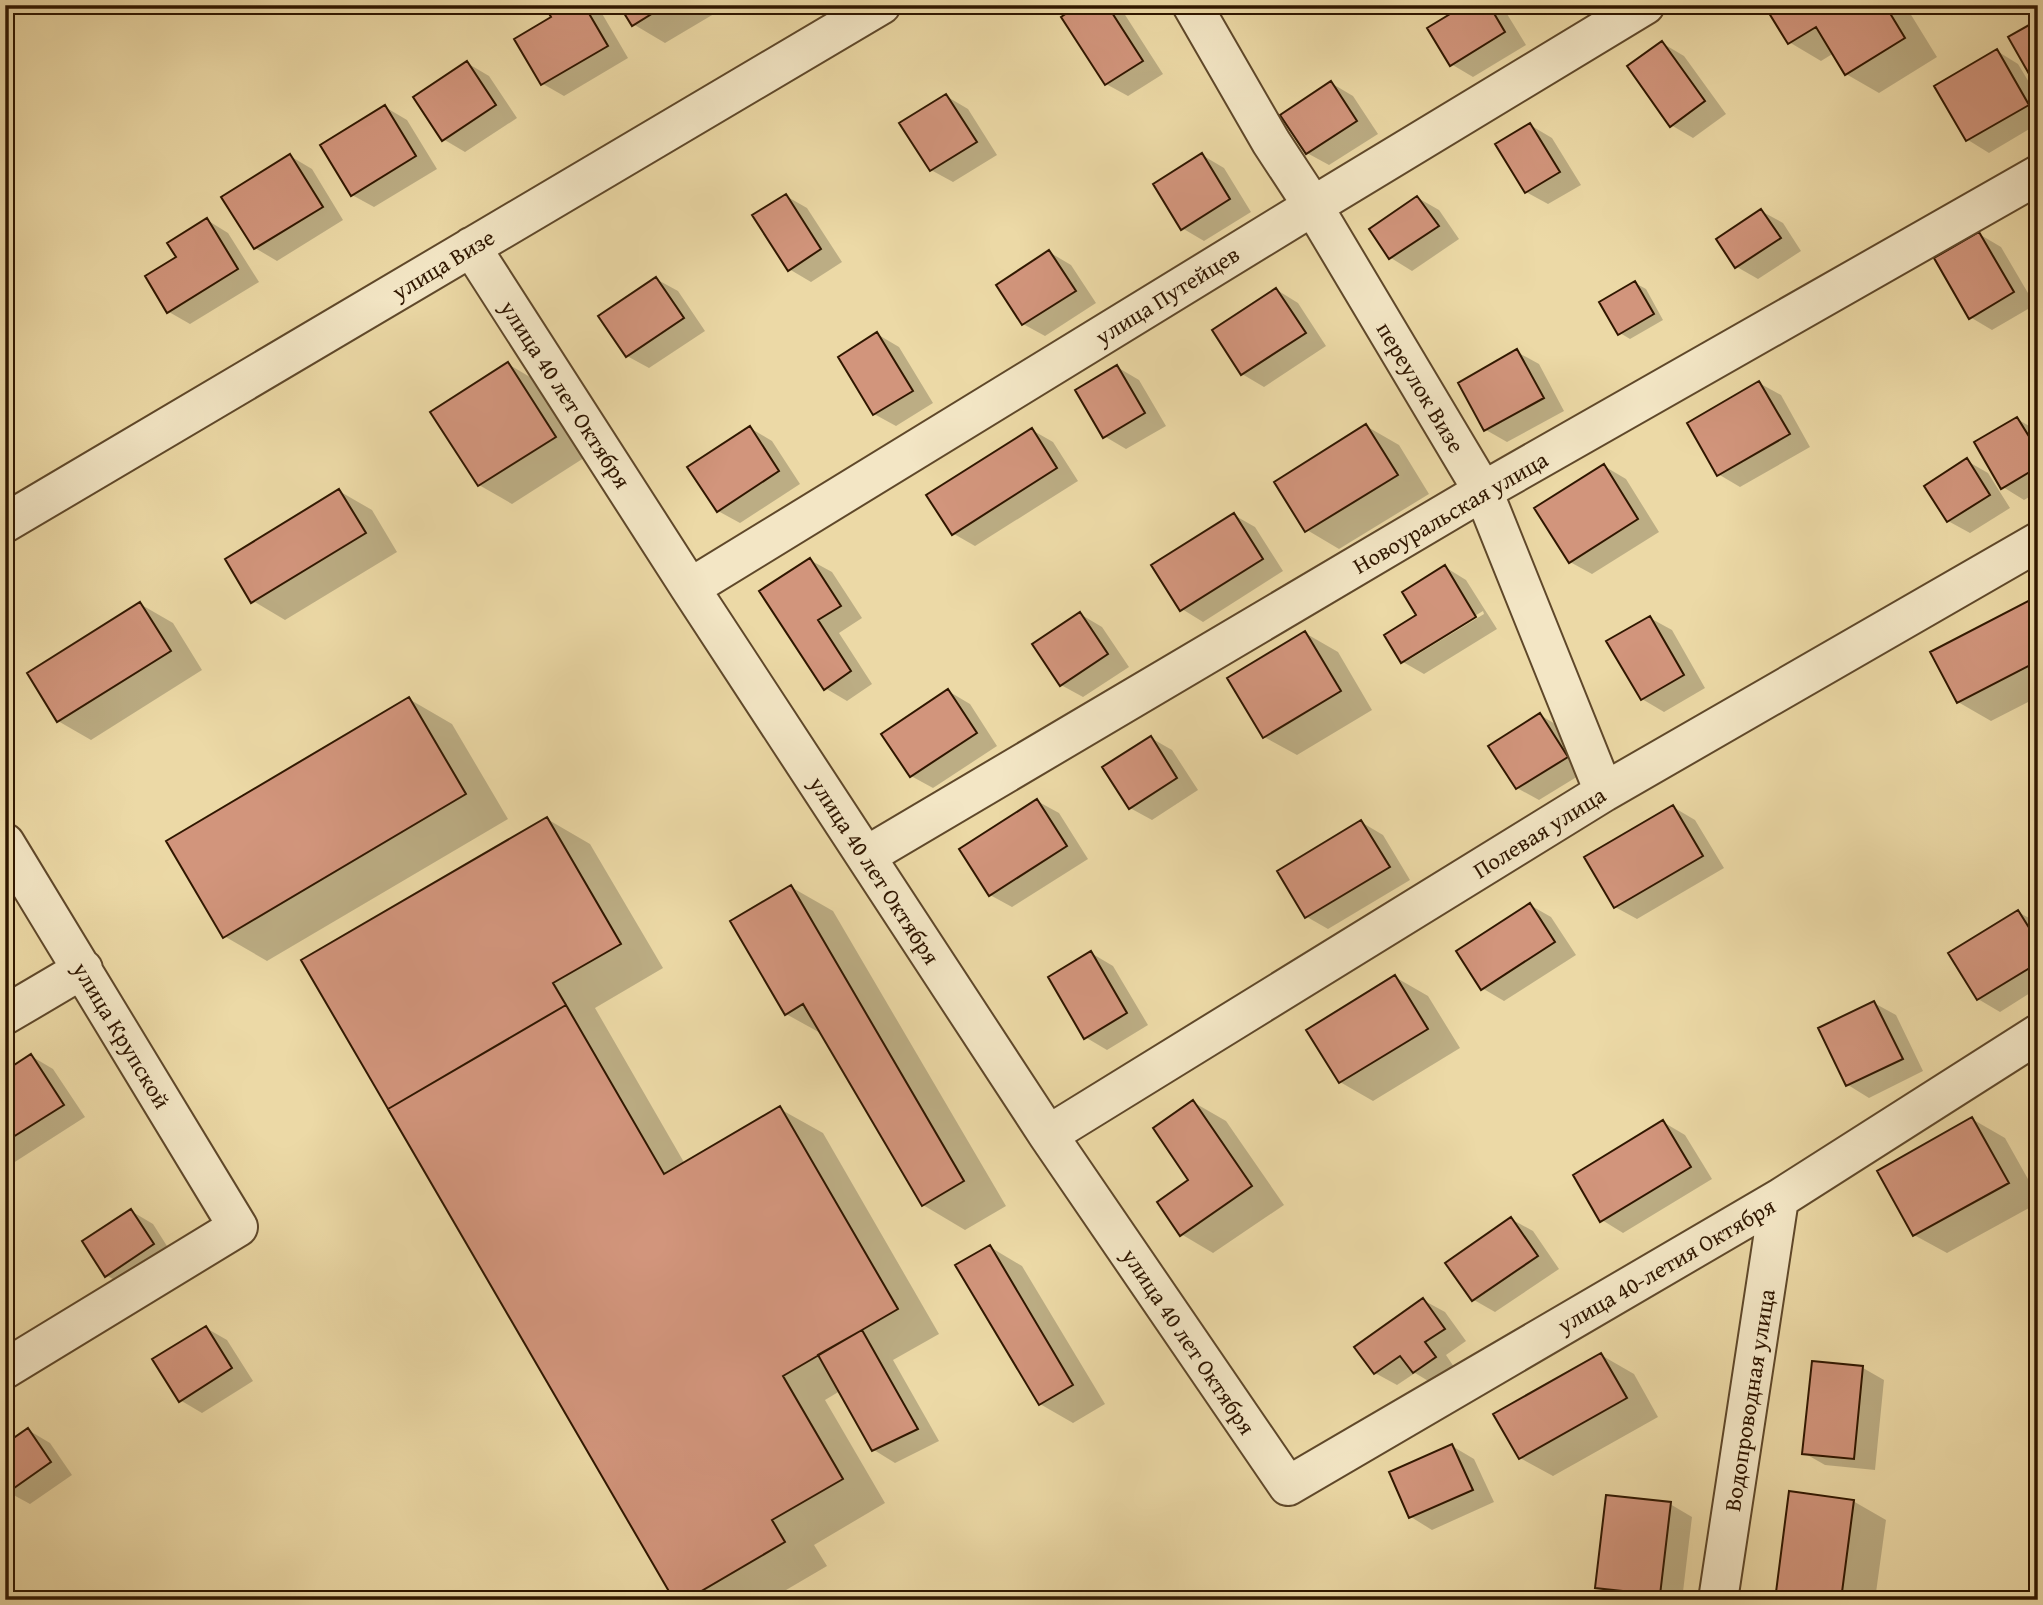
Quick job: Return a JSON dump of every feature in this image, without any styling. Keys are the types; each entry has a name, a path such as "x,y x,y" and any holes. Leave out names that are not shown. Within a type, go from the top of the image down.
{"street":[{"name":"улица Визе","path":"5,523 881,5"},
{"name":"переулок Визе","path":"1192,5 1271,142 1313,206 1483,491 1604,792"},
{"name":"улица Путейцев","path":"690,588 1645,5"},
{"name":"Новоуральская улица","path":"866,856 1483,491 2038,175"},
{"name":"улица 40 лет Октября","path":"471,247 690,588 1048,1135 1288,1486"},
{"name":"Полевая улица","path":"1048,1135 1604,792 2038,542"},
{"name":"улица Крупской","path":"5,843 238,1227 5,1369"},
{"path":"5,1014 83,969"},
{"name":"улица 40-летия Октября","path":"1288,1486 1779,1199 2038,1034"},
{"name":"Водопроводная улица","path":"1718,1600 1779,1199"}],"building":[{"path":"544,5 584,5 608,46 541,85 514,39 551,17"},
{"path":"619,5 666,5 632,26"},
{"path":"1079,5 1107,5 1143,61 1105,85 1061,17"},
{"path":"1465,5 1489,5 1505,32 1450,66 1427,28"},
{"path":"1764,5 1885,5 1905,38 1845,75 1816,27 1788,44"},
{"path":"2038,20 2038,88 2037,88 2008,37"},
{"path":"1662,41 1705,101 1670,127 1627,66"},
{"path":"1997,49 2029,105 1966,141 1934,86"},
{"path":"467,61 496,105 442,141 413,97"},
{"path":"1331,81 1357,121 1306,154 1280,115"},
{"path":"946,94 977,142 930,171 899,123"},
{"path":"385,105 416,156 351,196 320,145"},
{"path":"1530,123 1560,172 1525,193 1495,144"},
{"path":"1202,153 1230,199 1181,230 1153,184"},
{"path":"290,154 323,207 254,249 221,197"},
{"path":"786,194 821,249 788,271 752,215"},
{"path":"1417,196 1439,226 1389,259 1369,229"},
{"path":"1761,209 1781,238 1735,268 1716,239"},
{"path":"207,218 238,269 167,313 145,276 176,257 167,243"},
{"path":"1979,232 2014,292 1969,319 1934,258"},
{"path":"1049,250 1076,291 1022,325 996,285"},
{"path":"656,277 684,318 626,357 598,316"},
{"path":"1635,281 1654,314 1618,335 1599,302"},
{"path":"1276,288 1306,333 1241,375 1212,330"},
{"path":"877,332 913,391 873,415 838,357"},
{"path":"1517,349 1544,398 1484,431 1458,383"},
{"path":"508,362 556,437 478,486 430,412"},
{"path":"1117,365 1145,413 1103,438 1075,390"},
{"path":"1759,381 1790,434 1717,476 1687,423"},
{"path":"2017,417 2038,451 2038,467 2001,489 1974,442"},
{"path":"1366,424 1398,475 1305,532 1274,482"},
{"path":"750,426 779,471 717,512 687,467"},
{"path":"1032,428 1057,468 952,535 926,495"},
{"path":"1967,458 1990,495 1947,522 1924,486"},
{"path":"1604,464 1638,519 1569,563 1534,508"},
{"path":"339,489 366,533 251,603 225,559"},
{"path":"1234,513 1263,559 1180,611 1151,565"},
{"path":"810,558 841,606 818,620 851,671 824,690 759,591"},
{"path":"1445,565 1476,617 1401,663 1384,635 1416,615 1402,592"},
{"path":"2032,599 2038,610 2038,661 1957,703 1930,652"},
{"path":"140,602 171,651 57,722 27,673"},
{"path":"1080,612 1108,654 1060,686 1032,644"},
{"path":"1650,616 1684,675 1641,700 1606,641"},
{"path":"1305,631 1341,691 1263,738 1227,678"},
{"path":"948,689 977,733 910,777 881,734"},
{"path":"409,697 466,794 223,938 166,841"},
{"path":"1540,713 1568,757 1516,789 1488,746"},
{"path":"1151,736 1177,778 1129,809 1102,767"},
{"path":"1037,799 1067,846 989,896 959,849"},
{"path":"1673,805 1703,856 1614,908 1584,857"},
{"path":"547,817 621,944 553,983 566,1005 388,1109 301,960"},
{"path":"1361,820 1390,867 1305,918 1277,871"},
{"path":"791,885 964,1181 922,1206 803,1004 785,1015 730,921"},
{"path":"1530,903 1555,942 1481,990 1456,951"},
{"path":"2018,910 2038,942 2038,963 1977,1000 1948,953"},
{"path":"1091,951 1127,1013 1084,1039 1048,977"},
{"path":"1395,975 1428,1029 1339,1083 1306,1030"},
{"path":"1874,1001 1903,1059 1846,1086 1818,1028"},
{"path":"566,1005 664,1174 780,1106 898,1309 783,1376 843,1479 772,1520 785,1542 686,1600 674,1600 388,1109"},
{"path":"31,1054 64,1105 5,1142 5,1071"},
{"path":"1193,1100 1252,1186 1180,1236 1157,1202 1188,1180 1153,1128"},
{"path":"1972,1117 2009,1183 1913,1236 1877,1171"},
{"path":"1663,1120 1691,1167 1600,1222 1573,1175"},
{"path":"131,1209 154,1244 105,1277 82,1241"},
{"path":"1511,1217 1538,1256 1472,1301 1445,1263"},
{"path":"990,1245 1073,1385 1039,1405 955,1265"},
{"path":"1423,1298 1445,1329 1425,1342 1436,1357 1413,1373 1400,1356 1374,1374 1354,1347"},
{"path":"206,1326 232,1368 179,1402 152,1359"},
{"path":"862,1330 918,1429 872,1451 818,1355"},
{"path":"1601,1353 1627,1398 1519,1459 1493,1414"},
{"path":"1812,1361 1863,1366 1854,1459 1802,1454"},
{"path":"28,1428 51,1462 7,1493 5,1444"},
{"path":"1452,1444 1473,1490 1409,1518 1389,1472"},
{"path":"1789,1491 1854,1500 1841,1600 1775,1600"},
{"path":"1606,1495 1671,1502 1660,1595 1595,1588"}]}
